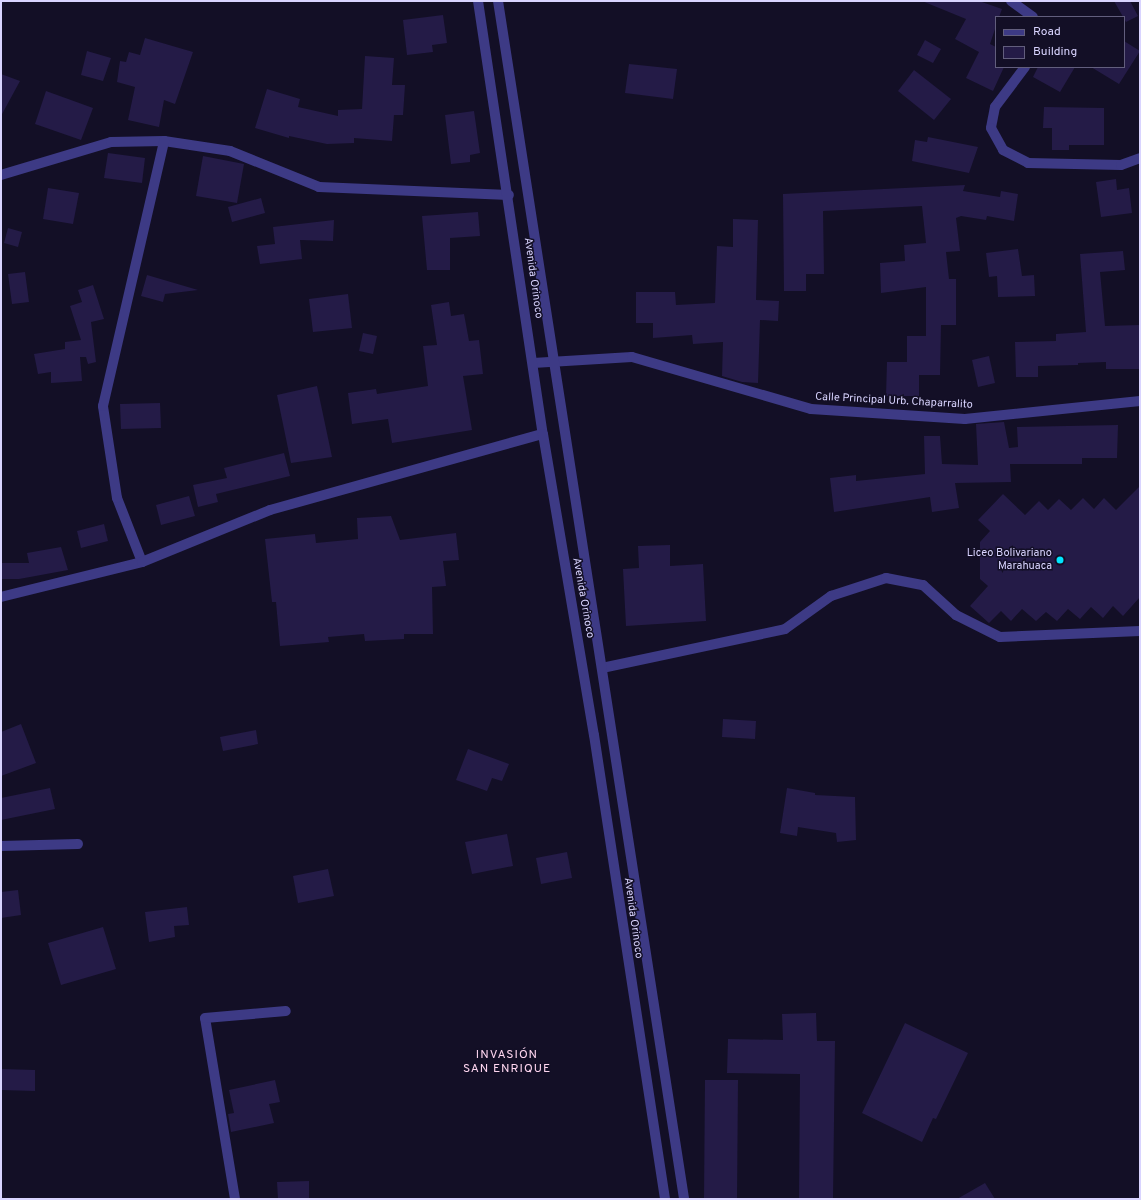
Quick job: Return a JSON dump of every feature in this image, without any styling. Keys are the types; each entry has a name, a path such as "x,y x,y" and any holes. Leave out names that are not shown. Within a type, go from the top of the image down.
{"street":[{"name":"Avenida Orinoco","path":"478,1 509,196 543,434 594,735 665,1199"},
{"name":"Avenida Orinoco","path":"498,1 684,1199"},
{"path":"1011,1 1032,16"},
{"path":"1024,68 995,107 991,128 1003,150 1028,162 1121,164 1140,158"},
{"path":"1,175 111,142 164,141 230,151 319,187 509,196"},
{"path":"142,562 117,498 103,406 164,141"},
{"name":"Calle Principal Urb. Chaparralito","path":"533,363 554,360 632,357 811,409 965,419 1140,401"},
{"path":"1,597 142,562 270,510 543,434"},
{"path":"602,668 785,629 831,596 886,578 923,585 956,615 1000,637 1140,631"},
{"path":"1,846 78,844"},
{"path":"235,1199 205,1018 286,1011"}],"building":[{"path":"922,1 979,1 1002,9 999,16 995,16 995,29 990,44 995,46 995,68 1004,68 993,91 966,78 979,52 955,39 966,19"},
{"path":"1114,1 1130,1 1138,16 1126,22 1125,16 1123,16"},
{"path":"443,15 447,43 432,45 433,52 407,55 403,20"},
{"path":"145,38 193,52 175,104 164,100 159,127 128,120 135,87 117,82 120,61 126,62 129,52 140,55"},
{"path":"925,40 941,49 933,63 917,55"},
{"path":"1125,42 1140,51 1119,84 1093,68 1125,68"},
{"path":"87,51 111,58 103,81 81,75"},
{"path":"365,56 394,58 392,85 405,85 403,115 394,115 392,141 354,138 354,143 327,144 289,136 289,138 255,128 267,89 300,99 298,107 338,116 338,110 362,109"},
{"path":"629,64 677,69 673,99 625,93"},
{"path":"1038,68 1074,68 1060,92 1033,77"},
{"path":"914,70 951,99 934,120 898,91"},
{"path":"1,74 20,81 1,116"},
{"path":"46,91 93,108 81,140 35,124"},
{"path":"1044,107 1104,108 1104,145 1069,145 1069,150 1052,150 1052,128 1043,128"},
{"path":"474,111 480,153 470,155 470,162 451,164 445,115"},
{"path":"928,137 978,147 969,173 912,161 915,140 927,142"},
{"path":"108,153 145,158 142,183 104,178"},
{"path":"203,156 244,164 237,203 196,196"},
{"path":"1116,179 1117,190 1129,188 1132,213 1101,217 1096,182"},
{"path":"965,185 963,191 1000,197 1001,191 1018,194 1014,221 987,216 986,220 961,216 956,218 960,251 946,252 949,279 956,279 956,325 941,325 940,375 919,375 919,396 886,396 887,362 907,362 907,336 926,336 926,287 881,293 880,263 905,261 904,245 926,243 922,206 823,211 824,274 806,274 806,291 784,291 783,194"},
{"path":"48,188 79,193 73,224 43,219"},
{"path":"261,198 265,213 232,222 228,207"},
{"path":"478,212 480,236 450,238 450,270 427,270 422,216"},
{"path":"733,219 758,220 756,300 779,301 778,321 760,320 758,383 742,382 722,376 723,342 693,344 692,335 653,338 653,323 636,323 636,292 675,292 676,305 715,303 717,246 733,247"},
{"path":"334,220 333,241 300,240 302,259 260,264 257,246 275,244 273,227"},
{"path":"8,228 22,232 18,247 4,243"},
{"path":"1018,249 1022,276 1034,275 1035,296 998,297 997,276 989,277 986,253"},
{"path":"1123,251 1125,270 1100,272 1105,326 1140,325 1140,369 1106,369 1106,362 1078,363 1078,365 1038,366 1038,377 1016,377 1015,342 1056,341 1056,334 1086,332 1080,254"},
{"path":"25,272 29,302 12,304 8,274"},
{"path":"147,275 198,290 165,294 163,302 141,296"},
{"path":"93,285 104,319 91,322 96,362 88,364 86,357 80,357 82,381 51,383 51,372 38,374 34,354 65,349 65,342 81,340 70,306 82,302 78,290"},
{"path":"348,294 352,328 313,332 309,299"},
{"path":"449,302 451,316 464,314 469,341 479,340 483,374 463,376 472,430 392,443 388,419 352,424 348,393 376,389 377,394 428,386 423,346 437,345 431,305"},
{"path":"363,333 377,336 373,354 359,351"},
{"path":"989,356 995,383 978,387 972,360"},
{"path":"317,386 332,457 291,463 277,395"},
{"path":"160,403 161,428 121,429 120,404"},
{"path":"1004,422 1009,448 1018,447 1017,427 1118,425 1117,458 1082,458 1082,464 1010,464 1011,482 955,483 959,508 932,512 930,497 834,512 830,478 856,475 856,481 925,474 924,436 940,436 942,464 978,465 976,424"},
{"path":"284,453 290,476 216,494 218,502 198,507 193,485 227,478 224,468"},
{"name":"Liceo Bolivariano Marahuaca","path":"1140,486 1140,597 1123,616 1113,606 1103,618 1091,607 1080,619 1068,609 1057,621 1046,612 1036,621 1022,609 1011,621 1001,611 989,623 970,606 988,586 980,579 980,542 990,531 978,520 1003,494 1025,515 1039,501 1048,510 1059,499 1071,510 1083,498 1094,509 1104,498 1116,510"},
{"path":"189,496 195,516 161,525 156,505"},
{"path":"391,516 400,540 456,533 459,560 443,561 446,586 432,587 433,634 404,634 404,639 365,641 364,634 328,637 329,642 280,646 276,602 272,602 265,539 315,534 316,543 358,539 357,518"},
{"path":"104,524 108,541 81,548 77,531"},
{"path":"670,545 670,566 703,564 706,621 626,626 623,569 639,568 638,546"},
{"path":"61,547 68,570 19,579 1,579 1,563 29,563 27,553"},
{"path":"723,719 756,721 755,739 722,737"},
{"path":"21,724 36,763 1,776 1,732"},
{"path":"256,730 258,744 223,751 220,737"},
{"path":"468,749 509,764 502,781 492,778 487,791 456,780"},
{"path":"50,788 55,809 1,820 1,798"},
{"path":"787,788 815,793 815,795 855,797 856,840 837,842 836,833 798,827 797,836 780,833"},
{"path":"507,834 513,866 472,874 465,842"},
{"path":"567,852 572,878 541,884 536,858"},
{"path":"328,869 334,896 298,903 293,876"},
{"path":"18,890 21,915 1,918 1,892"},
{"path":"187,907 189,925 174,926 175,937 149,942 145,912"},
{"path":"103,927 116,969 61,985 48,943"},
{"path":"816,1013 817,1041 835,1041 833,1199 799,1199 800,1074 727,1073 728,1039 783,1040 782,1014"},
{"path":"905,1023 968,1053 936,1119 933,1118 922,1142 862,1113"},
{"path":"1,1069 35,1070 35,1091 1,1090"},
{"path":"275,1080 280,1102 269,1104 274,1123 231,1132 228,1114 234,1113 229,1090"},
{"path":"705,1080 738,1080 737,1199 704,1199"},
{"path":"309,1181 309,1199 278,1199 277,1182"},
{"path":"985,1183 995,1199 957,1199"}],"place":[{"name":"Liceo Bolivariano Marahuaca","path":"1060,560"}],"district":[{"name":"INVASIÓN SAN ENRIQUE","path":"507,1063"}]}
